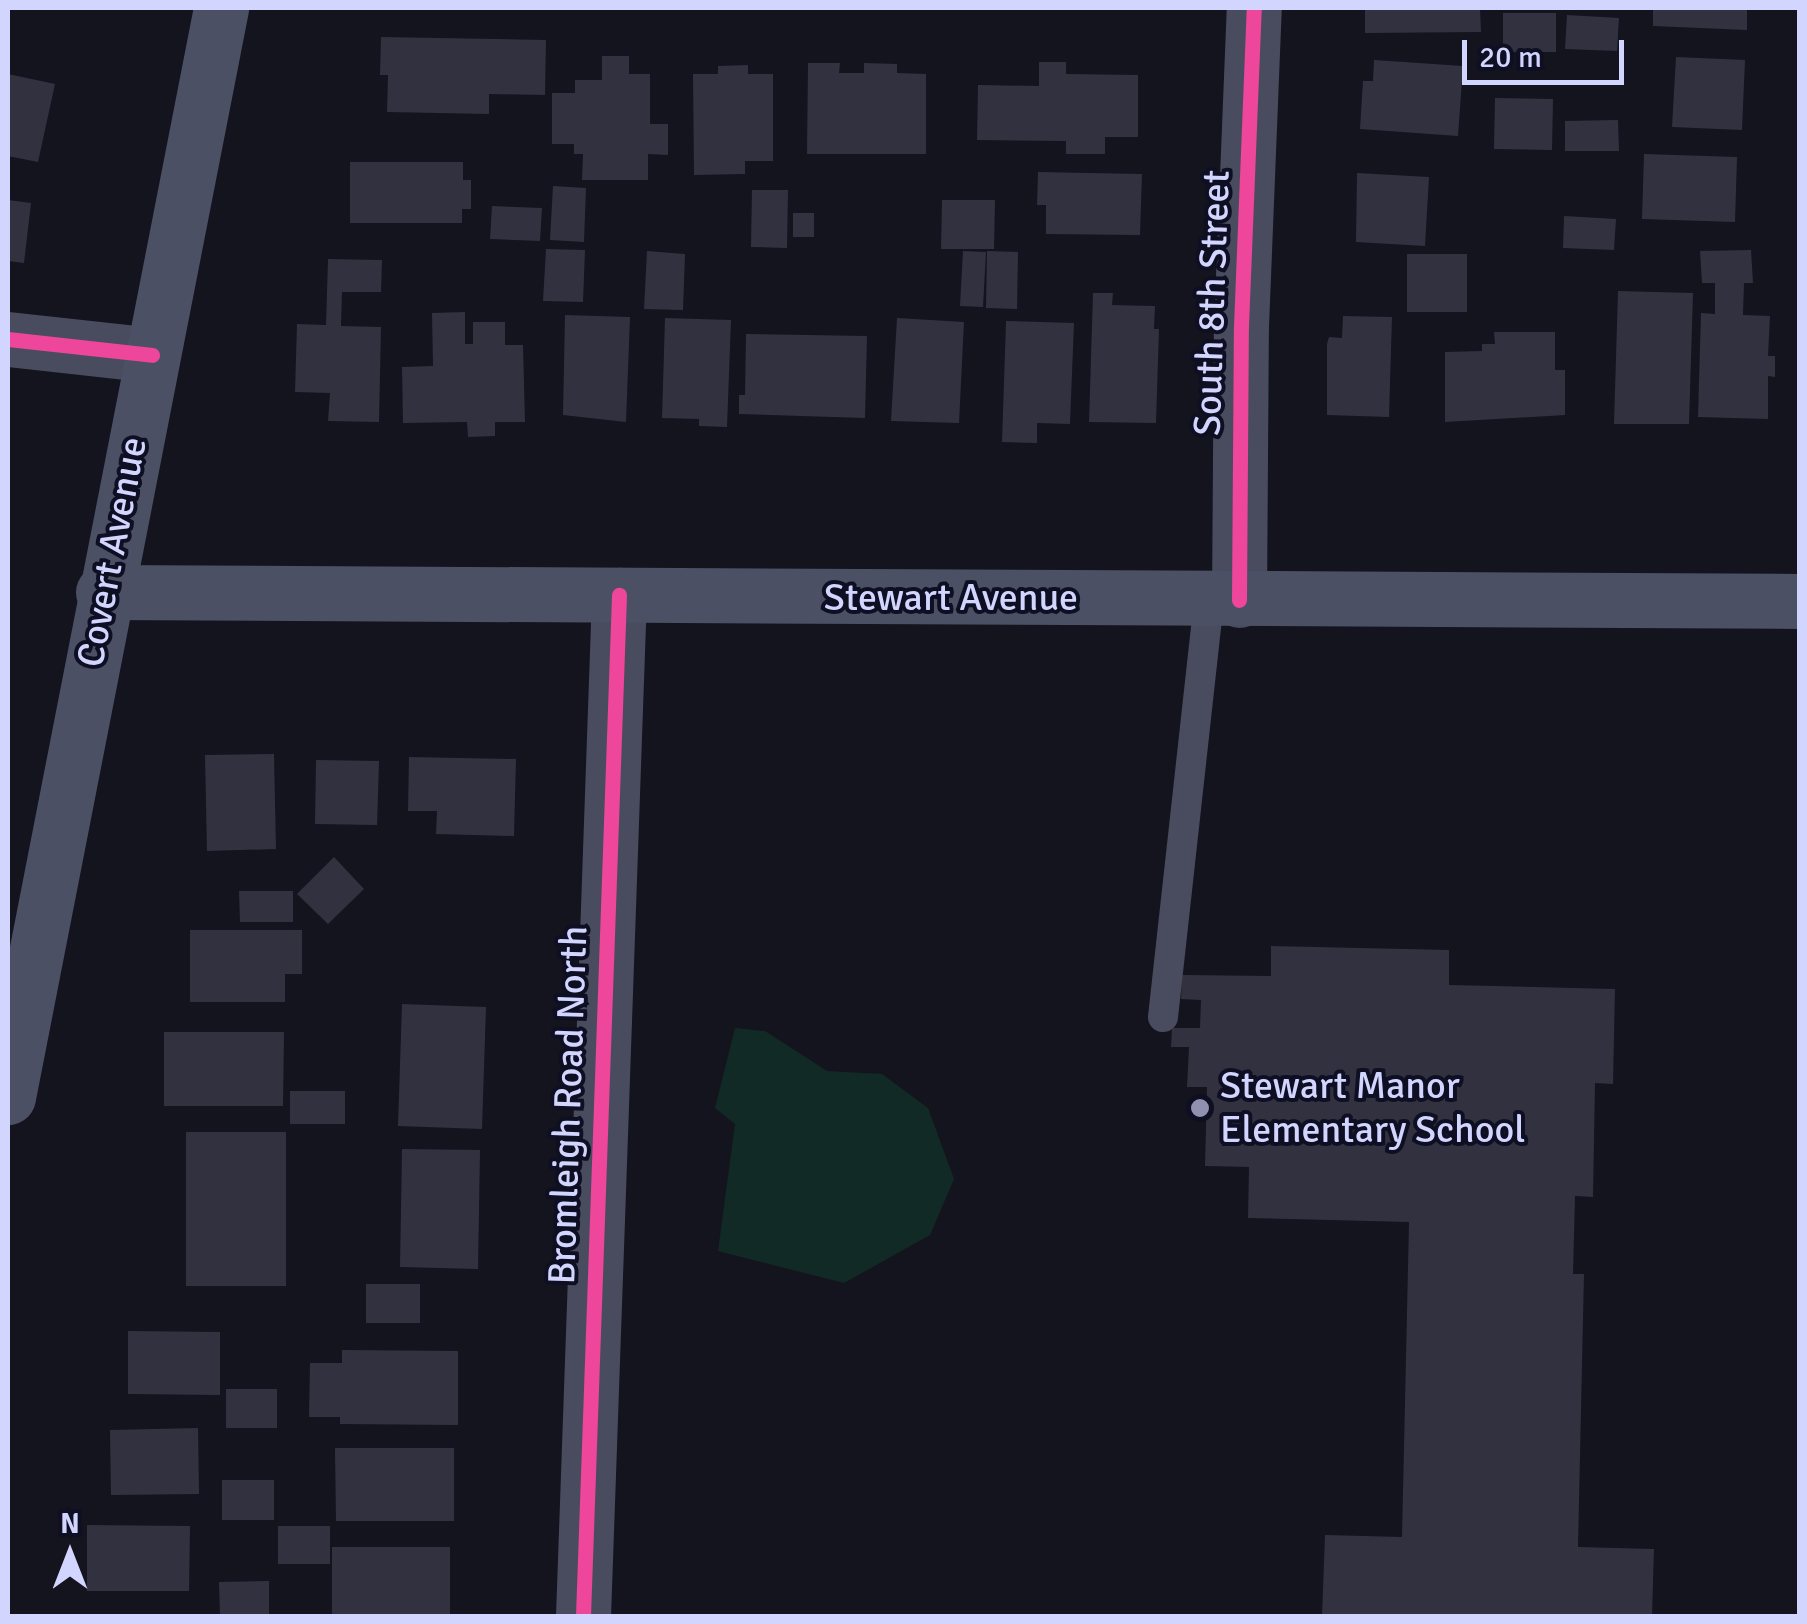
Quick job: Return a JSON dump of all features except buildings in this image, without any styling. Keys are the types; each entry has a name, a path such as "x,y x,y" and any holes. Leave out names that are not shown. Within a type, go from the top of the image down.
{"main road":[{"name":"Covert Avenue","path":"8,1097 20,970 103,592 221,8"},
{"name":"Stewart Avenue","path":"103,592 1800,601"}],"street":[{"name":"South 8th Street","path":"1224,600 1241,326 1254,8"},
{"path":"8,339 152,355"},
{"name":"Bromleigh Road North","path":"582,1616 619,596"}],"lane":[{"path":"1163,1017 1224,600"}],"green space":[{"path":"735,1028 765,1031 827,1071 882,1074 928,1108 954,1179 930,1235 844,1283 718,1251 735,1124 715,1108"}],"cycle path":[{"path":"1239,600 1241,326 1254,8"},
{"path":"8,339 152,355"},
{"path":"583,1616 619,595"}],"place":[{"name":"Stewart Manor Elementary School","path":"1200,1108"}]}
